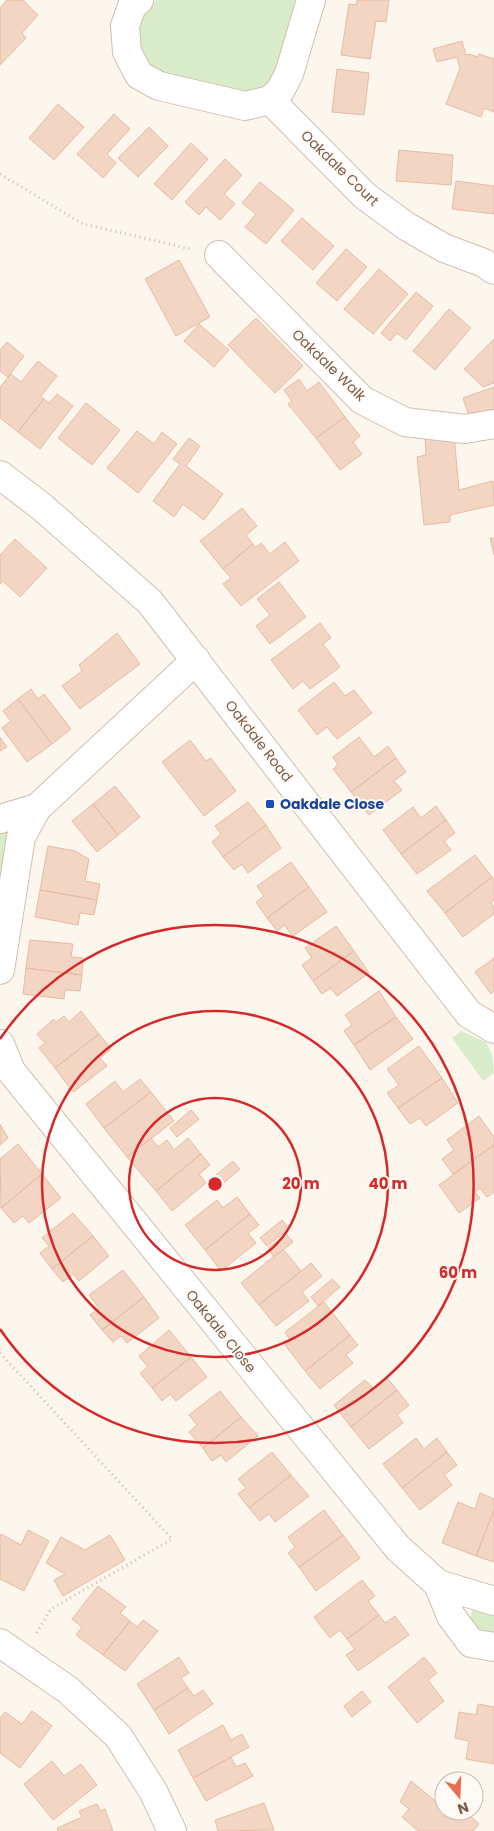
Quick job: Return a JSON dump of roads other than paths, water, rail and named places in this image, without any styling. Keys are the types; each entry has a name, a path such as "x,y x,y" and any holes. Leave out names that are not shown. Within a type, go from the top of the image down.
{"street":[{"path":"139,0 132,6 125,26 127,52 139,74 159,86 245,106 270,100 280,91 290,74 311,0"},
{"name":"Oakdale Court","path":"270,100 365,196 406,226 444,248 484,263 494,270"},
{"name":"Oakdale Walk","path":"219,255 362,400 405,422 465,429 494,424"},
{"name":"Oakdale Road","path":"0,475 42,507 150,602 469,1014 494,1029"},
{"path":"0,970 21,837 37,808 196,660"},
{"path":"0,819 37,808"},
{"name":"Oakdale Close","path":"0,1044 5,1065 398,1548 438,1584 494,1601"},
{"name":"Oakdale Close","path":"438,1584 451,1616 472,1643 494,1647"},
{"path":"0,1643 68,1690 118,1736 153,1791 172,1831"}],"place":[{"name":"Oakdale Close","path":"270,804"}]}
